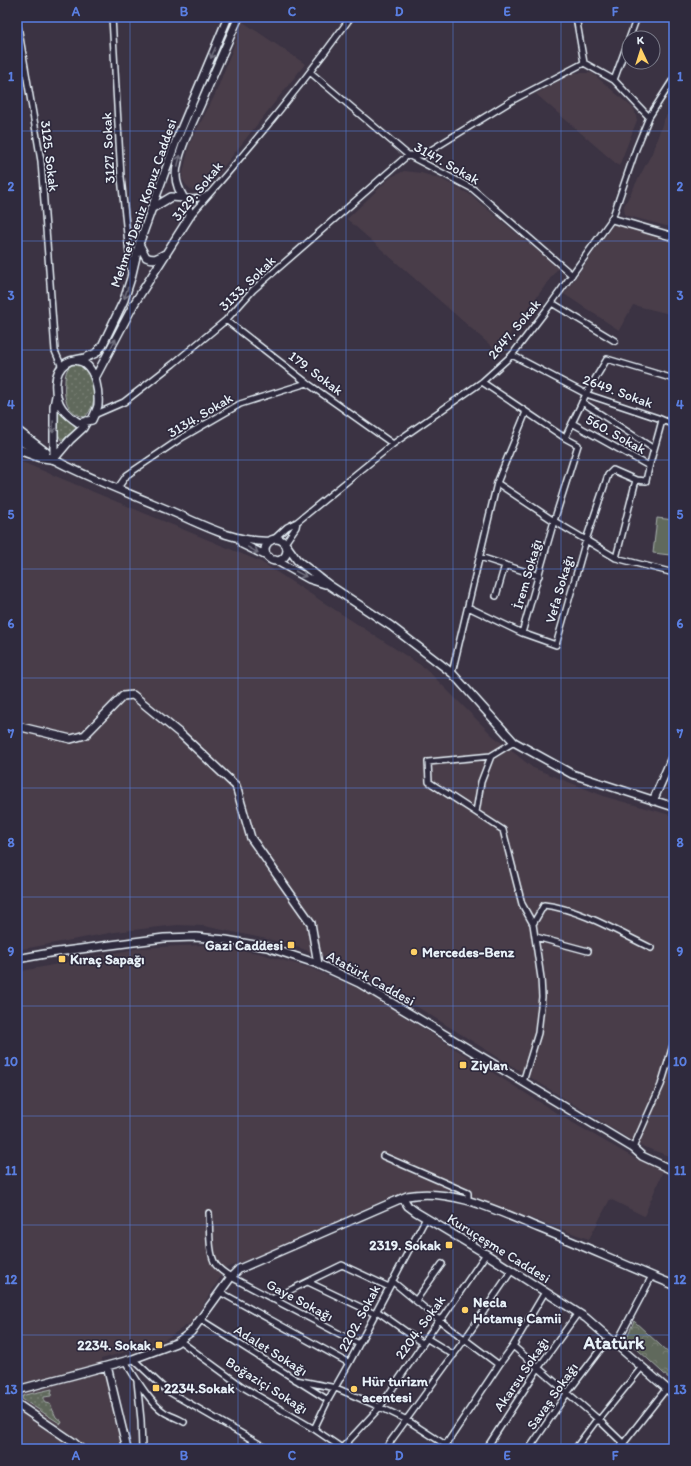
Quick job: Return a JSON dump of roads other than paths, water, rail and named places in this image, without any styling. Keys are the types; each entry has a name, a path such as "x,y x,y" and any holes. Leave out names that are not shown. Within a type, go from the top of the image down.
{"main road":[{"path":"17,449 39,458 54,459"}],"street":[{"name":"3127. Sokak","path":"112,17 121,177 131,278"},
{"name":"Mehmet Deniz Kopuz Caddesi","path":"75,360 85,358 96,353 102,346 124,300 139,244 185,116 228,17"},
{"path":"190,216 190,208 179,189 176,177 178,163 188,133 238,17"},
{"name":"3129. Sokak","path":"95,378 134,304 190,216 218,185 310,72 351,17"},
{"path":"576,17 584,63"},
{"path":"614,80 637,17"},
{"name":"3125. Sokak","path":"17,20 41,161 55,351 62,367"},
{"path":"584,63 614,80 649,118 674,78"},
{"path":"408,155 423,155 511,101 584,63"},
{"name":"3147. Sokak","path":"310,72 408,155 473,189 572,274"},
{"name":"2647. Sokak","path":"271,540 287,527 297,522 393,444 482,382 512,355 612,219 636,149 649,118"},
{"name":"3133. Sokak","path":"94,415 124,402 173,364 226,320 253,290 408,155"},
{"path":"151,209 171,197 194,199 205,197 218,185"},
{"path":"612,219 674,237"},
{"path":"139,244 146,257 150,259 157,259 167,253"},
{"path":"552,302 615,341"},
{"name":"179. Sokak","path":"226,320 307,383 393,444"},
{"name":"2649. Sokak","path":"512,355 586,394 674,425"},
{"path":"482,382 566,438 586,394 607,359 674,380"},
{"path":"54,459 54,406 57,375 66,363 75,360 84,363 95,378 98,395 98,406 92,420 79,422 69,416 62,408 56,396"},
{"name":"3134. Sokak","path":"117,488 127,475 183,437 240,404 307,383"},
{"path":"582,402 654,449"},
{"path":"452,672 497,483 526,412"},
{"path":"616,558 636,480 646,482 662,420"},
{"path":"54,459 70,440 83,428 87,421"},
{"name":"560. Sokak","path":"572,423 649,466"},
{"path":"17,430 54,459"},
{"name":"İrem Sokağı","path":"522,633 554,521 578,445 566,438"},
{"path":"17,439 78,473 239,539 280,539 297,560 329,585 391,626 452,672 514,742 572,774 674,807"},
{"name":"Vefa Sokağı","path":"522,633 556,646 586,540 608,475 613,470 636,480"},
{"path":"497,483 554,521 616,558 674,572"},
{"path":"271,540 266,547 266,551 272,559 279,560 285,556 287,552 286,545 296,527 297,522"},
{"path":"239,539 242,544 309,579 329,585"},
{"path":"480,557 539,576"},
{"path":"496,596 505,565"},
{"path":"468,607 522,633"},
{"path":"17,726 72,738 85,735 123,696 133,695 183,736 236,786 251,838 311,923 318,964"},
{"path":"514,742 491,756 428,762 429,782 503,830 522,904 533,924 536,937 542,997 538,1034 523,1082"},
{"path":"653,801 674,754"},
{"path":"476,812 481,782 491,756"},
{"path":"533,924 544,906 555,906 574,911 650,948"},
{"name":"Atatürk Caddesi","path":"17,959 50,952 157,939 196,937 226,940 267,947 318,964 359,983 501,1070 633,1148 642,1156 674,1171"},
{"path":"536,937 588,951"},
{"path":"674,1042 661,1085 633,1148 674,1167"},
{"path":"383,1156 468,1193 468,1201"},
{"path":"17,1390 134,1359 180,1341 191,1332 231,1277 241,1268 403,1198 415,1195 439,1194 468,1201 561,1237 674,1285"},
{"name":"Kuruçeşme Caddesi","path":"403,1198 408,1206 426,1218 512,1270 578,1313 674,1395"},
{"name":"Gaye Sokağı","path":"209,1213 212,1257 217,1266 231,1277 359,1344"},
{"name":"2202. Sokak","path":"314,1429 328,1400 336,1388 426,1218"},
{"name":"2204. Sokak","path":"342,1448 380,1407 424,1340 486,1254"},
{"path":"416,1300 442,1264"},
{"path":"272,1299 342,1265 389,1287"},
{"path":"385,1449 454,1356 512,1270"},
{"path":"616,1344 652,1276"},
{"path":"392,1281 439,1320 499,1365"},
{"path":"308,1282 376,1312 454,1356"},
{"path":"220,1292 349,1363"},
{"path":"444,1447 513,1346 545,1292"},
{"name":"Akarsu Sokağı","path":"486,1449 539,1367 578,1313"},
{"name":"Adalet Sokağı","path":"201,1320 328,1400"},
{"name":"Savaş Sokağı","path":"529,1449 568,1392 609,1338"},
{"name":"Boğaziçi Sokağı","path":"180,1341 244,1387 314,1429 342,1448"},
{"path":"513,1346 568,1392 629,1449"},
{"path":"134,1359 166,1390 268,1449"},
{"path":"125,1361 153,1401 163,1411 184,1422"},
{"path":"107,1366 127,1449"},
{"path":"575,1449 595,1422 599,1420 642,1367"},
{"path":"137,1380 142,1449"},
{"path":"296,1380 336,1388 380,1407 407,1420 444,1447 452,1449"},
{"path":"619,1449 666,1389"},
{"path":"17,1404 81,1449"}],"place":[{"name":"Gazi Caddesi","path":"291,945"},
{"name":"Mercedes-Benz","path":"414,952"},
{"name":"Kıraç Sapağı","path":"62,959"},
{"name":"Ziylan","path":"463,1065"},
{"name":"2319. Sokak","path":"449,1245"},
{"name":"Necla Hotamış Camii","path":"465,1310"},
{"name":"2234. Sokak","path":"159,1345"},
{"name":"2234.Sokak","path":"156,1388"},
{"name":"Hür turizm acentesi","path":"354,1389"}],"district":[{"name":"Atatürk","path":"614,1343"}]}
